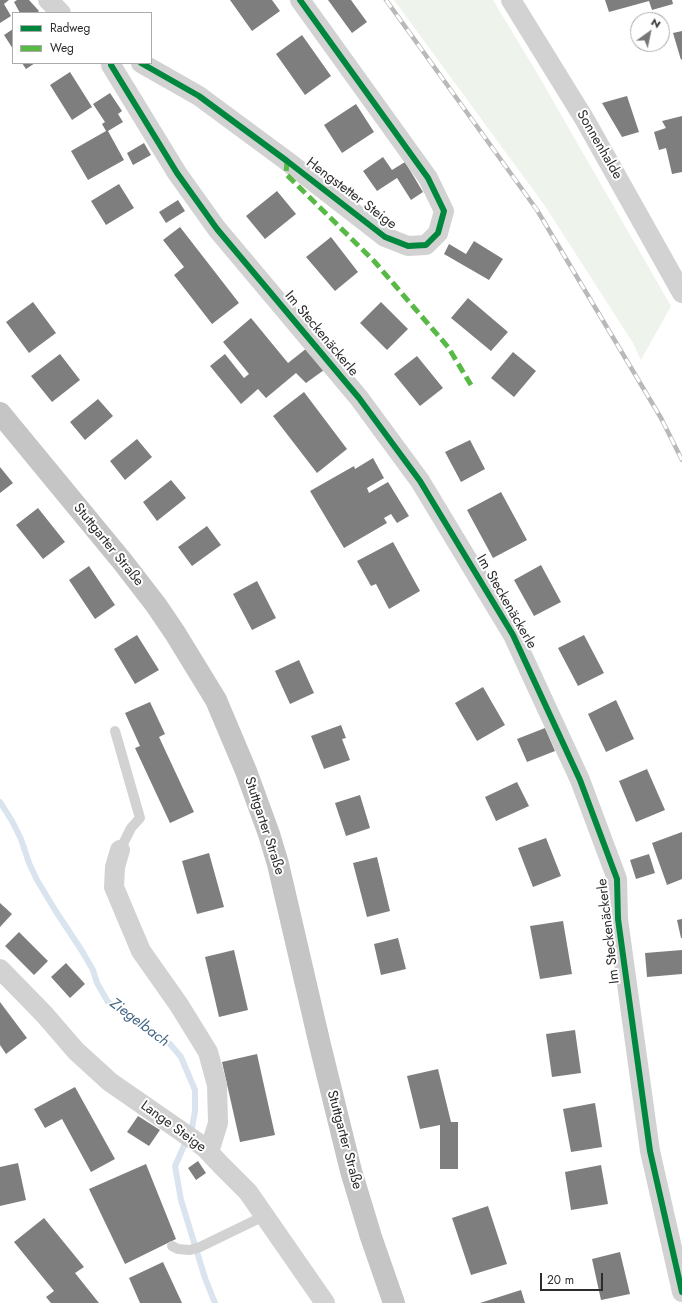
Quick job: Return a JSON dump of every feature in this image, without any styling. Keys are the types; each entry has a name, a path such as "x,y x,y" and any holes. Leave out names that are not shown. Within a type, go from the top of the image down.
{"main road":[{"name":"Stuttgarter Straße","path":"0,413 122,561 151,599 175,633 216,700 246,771 269,834 281,878 351,1172 371,1237 394,1303"}],"street":[{"path":"48,0 60,12"},
{"name":"Hengstetter Steige","path":"143,64 199,96 287,161 385,237 408,246 426,245 438,233 444,211 428,178 300,0"},
{"name":"Sonnenhalde","path":"511,0 585,120 682,293"},
{"name":"Im Steckenäckerle","path":"111,64 177,173 217,229 359,398 420,482 517,642 580,780 617,879 618,919 650,1151 682,1292"},
{"path":"120,850 115,867 114,887 127,918 142,951 179,1005 208,1052 217,1085 218,1123 206,1150"},
{"name":"Lange Steige","path":"0,969 44,1014 76,1051 110,1082 174,1125 206,1150 248,1192 325,1303"}],"lane":[{"path":"115,731 140,818 131,828 120,850"},
{"path":"172,1246 178,1249 190,1250 200,1248 264,1216"}],"shaded area":[{"path":"394,0 493,0 537,73 671,306 641,360 633,343 545,206"}],"building":[{"path":"0,0 9,0 4,4 11,16 0,23"},
{"path":"17,0 29,0 39,11 19,12 14,2"},
{"path":"230,0 272,0 280,11 252,31"},
{"path":"328,0 351,0 367,22 352,33"},
{"path":"605,0 672,0 673,4 652,10 649,1 609,12"},
{"path":"12,30 12,47 4,35"},
{"path":"682,31 682,59 681,60 673,33"},
{"path":"302,35 331,76 305,95 276,54"},
{"path":"23,64 34,64 26,69"},
{"path":"70,72 92,107 72,120 50,85"},
{"path":"110,93 122,111 118,114 123,122 108,131 124,160 88,180 71,151 106,131 102,124 105,122 93,104"},
{"path":"627,96 639,132 622,137 602,103"},
{"path":"356,104 374,132 342,153 324,125"},
{"path":"682,116 682,172 672,174 666,148 659,150 654,132 666,128 662,121"},
{"path":"144,143 151,155 133,165 127,153"},
{"path":"383,157 392,170 405,162 423,192 411,200 397,178 377,191 363,171"},
{"path":"119,184 134,208 106,225 91,201"},
{"path":"277,191 296,214 265,239 246,216"},
{"path":"178,200 185,211 166,223 159,212"},
{"path":"180,227 239,303 212,324 174,275 184,267 163,240"},
{"path":"331,237 358,272 335,291 306,257"},
{"path":"474,241 503,259 489,280 444,254 449,244 466,254"},
{"path":"468,298 508,332 491,351 451,318"},
{"path":"33,302 56,333 29,353 6,322"},
{"path":"381,302 408,329 387,350 360,323"},
{"path":"251,318 288,363 307,348 324,370 306,383 296,373 266,398 258,389 241,404 210,366 225,354 244,378 249,374 223,342"},
{"path":"513,352 536,371 514,397 491,378"},
{"path":"60,354 80,380 52,402 31,376"},
{"path":"417,356 443,388 420,406 394,374"},
{"path":"304,392 347,449 317,473 273,416"},
{"path":"98,399 113,416 85,440 70,422"},
{"path":"137,439 152,457 125,480 110,461"},
{"path":"470,440 485,469 461,482 445,452"},
{"path":"373,458 384,478 367,488 369,493 388,482 409,516 397,523 391,514 384,518 387,523 344,548 310,491 354,466 355,469"},
{"path":"0,467 13,483 0,493"},
{"path":"171,480 186,498 157,521 143,502"},
{"path":"501,492 527,540 493,558 467,510"},
{"path":"38,508 65,542 43,559 16,525"},
{"path":"207,526 221,545 192,566 178,547"},
{"path":"393,542 420,591 389,609 376,584 371,586 357,561"},
{"path":"541,565 561,602 534,616 514,580"},
{"path":"89,566 115,605 95,619 69,580"},
{"path":"257,581 276,618 252,630 233,594"},
{"path":"137,635 159,670 135,684 114,649"},
{"path":"584,635 604,673 578,686 558,648"},
{"path":"299,660 314,693 290,704 275,671"},
{"path":"483,687 505,725 477,741 455,703"},
{"path":"616,700 634,739 606,752 588,714"},
{"path":"150,702 165,734 159,737 194,812 170,823 135,748 140,746 125,713"},
{"path":"341,725 346,738 342,739 350,760 324,769 311,736"},
{"path":"545,728 555,751 527,762 517,739"},
{"path":"647,769 665,810 636,822 619,781"},
{"path":"517,782 529,806 496,821 485,797"},
{"path":"360,795 370,828 346,836 335,803"},
{"path":"682,832 682,879 667,885 652,843"},
{"path":"546,838 561,876 533,887 518,848"},
{"path":"209,853 224,907 197,914 182,861"},
{"path":"649,854 655,873 636,879 630,860"},
{"path":"377,857 390,911 367,917 353,863"},
{"path":"0,903 12,914 0,927"},
{"path":"682,919 682,938 681,938 677,920"},
{"path":"563,921 572,974 540,979 530,926"},
{"path":"19,932 48,961 34,975 5,946"},
{"path":"398,938 406,969 381,975 374,944"},
{"path":"234,950 248,1010 219,1017 205,957"},
{"path":"682,950 682,974 647,977 645,953"},
{"path":"66,963 85,984 70,998 51,977"},
{"path":"0,1002 27,1038 6,1054 0,1045"},
{"path":"575,1030 581,1073 552,1077 546,1034"},
{"path":"257,1054 275,1135 240,1142 222,1062"},
{"path":"438,1069 451,1122 458,1122 458,1169 440,1169 440,1125 420,1129 407,1076"},
{"path":"75,1087 115,1159 91,1172 62,1119 45,1128 34,1109"},
{"path":"595,1103 602,1147 571,1152 563,1109"},
{"path":"138,1116 160,1130 149,1146 127,1132"},
{"path":"198,1161 206,1173 196,1180 188,1168"},
{"path":"18,1163 26,1200 0,1206 0,1167"},
{"path":"146,1164 176,1239 125,1264 89,1189"},
{"path":"601,1165 608,1204 571,1210 565,1172"},
{"path":"488,1206 507,1264 471,1275 452,1218"},
{"path":"44,1218 84,1267 75,1273 99,1303 51,1303 46,1297 54,1291 14,1242"},
{"path":"620,1252 630,1294 601,1300 592,1259"},
{"path":"163,1262 182,1303 140,1303 129,1278"},
{"path":"521,1290 525,1303 480,1303"}],"waterway":[{"name":"Ziegelbach","path":"0,802 21,839 29,863 37,880 82,951 108,1002 119,1011 156,1033 170,1044 181,1057 195,1090 195,1111 192,1128 175,1166 181,1200 205,1278 215,1303"}],"railway":[{"path":"386,0 537,210 661,418 682,460"}],"marked path":[{"path":"287,161 286,174 374,261 448,347 471,385"}],"cycle path":[{"path":"143,64 199,96 287,161 385,237 408,246 426,245 438,233 444,211 428,178 300,0"},
{"path":"111,64 177,173 217,229 359,398 420,481 513,635 580,780 617,879 618,919 650,1151 682,1292"}]}
